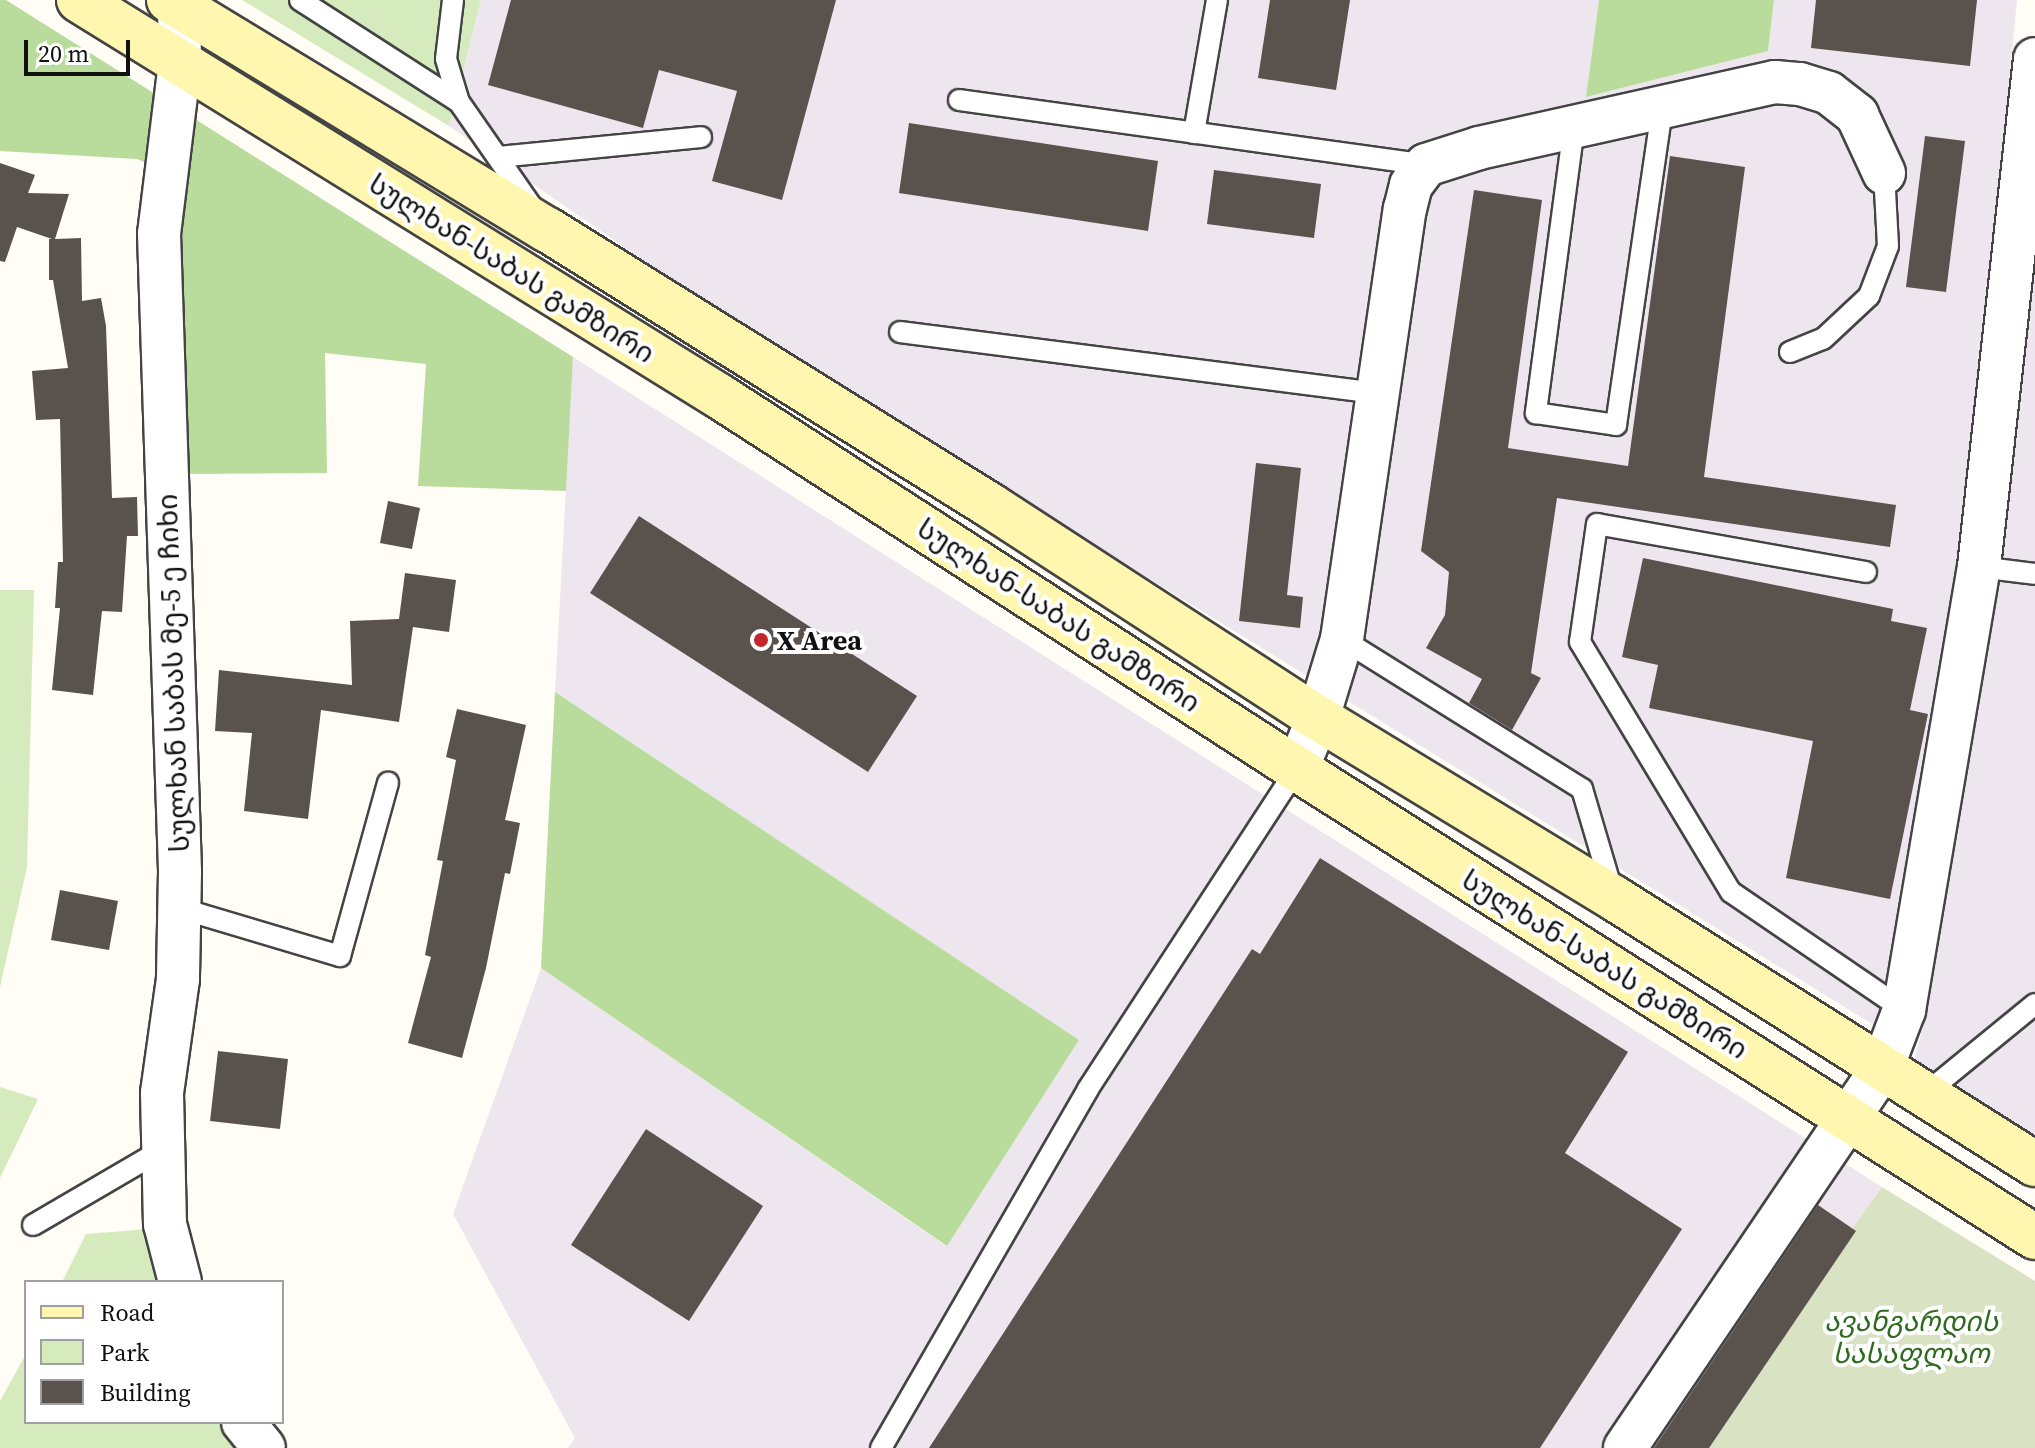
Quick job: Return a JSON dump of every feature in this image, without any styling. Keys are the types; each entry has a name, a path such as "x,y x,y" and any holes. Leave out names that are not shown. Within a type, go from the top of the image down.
{"main road":[{"name":"სულხან-საბას გამზირი","path":"79,0 719,396 1297,769 2035,1237"},
{"name":"სულხან-საბას გამზირი","path":"175,2 991,506 1318,718 1614,898 2035,1164"}],"street":[{"name":"სულხან საბას მე-5 ე ჩიხი","path":"175,2 180,63 159,234 179,908 178,979 162,1093 165,1224 179,1280"},
{"path":"1625,1448 1882,1068 1904,1010 1979,567 2035,59"},
{"path":"1297,769 1318,718 1342,639 1405,209 1411,185 1426,165 1479,148 1775,82 1800,84 1829,93 1857,115 1884,173"},
{"path":"244,1424 255,1441 264,1448"}],"lane":[{"path":"300,0 459,102"},
{"path":"453,0 446,59 459,102 548,230"},
{"path":"1194,133 1217,0"},
{"path":"959,100 1426,165"},
{"path":"1574,127 1536,413 1616,425 1662,108"},
{"path":"498,157 701,137"},
{"path":"1790,352 1823,339 1869,296 1888,246 1884,173"},
{"path":"900,332 1378,393"},
{"path":"1866,572 1597,524 1580,642 1731,892 1904,1010"},
{"path":"1979,567 2035,574"},
{"path":"1342,639 1582,789 1614,898"},
{"path":"881,1448 1088,1089 1297,769"},
{"path":"179,908 340,956 388,783"},
{"path":"1925,1094 2035,1004"},
{"path":"33,1225 163,1149"}],"shaded area":[{"path":"481,0 1599,0 1586,97 1768,51 1774,0 2017,0 1962,571 1877,1027 728,319 449,126"},
{"path":"2035,231 2035,1140 1914,1060 1927,1012"},
{"path":"573,357 1882,1187 1694,1448 568,1448 575,1438 453,1214 541,968 946,1246 1079,1040 555,692"}],"green space":[{"path":"0,0 6,0 573,357 566,491 418,486 426,364 325,353 327,473 183,474 176,260 184,179 137,159 0,151"},
{"path":"242,0 481,0 449,126"},
{"path":"1599,0 1774,0 1768,51 1586,97"},
{"path":"0,590 34,590 27,867 0,987"},
{"path":"555,692 1079,1040 947,1246 541,968"},
{"path":"0,1087 38,1099 0,1178"},
{"name":"ავანგარდის სასაფლაო","path":"1882,1187 2035,1281 2035,1448 1694,1448"},
{"path":"149,1229 159,1280 63,1280 86,1234"},
{"path":"24,1358 24,1424 220,1424 238,1448 0,1448 0,1401"}],"building":[{"path":"511,0 836,0 782,200 712,181 737,91 659,70 643,128 488,85"},
{"path":"1270,0 1350,0 1336,90 1258,78"},
{"path":"1816,0 1977,0 1970,66 1811,48"},
{"path":"909,123 1158,161 1148,231 899,193"},
{"path":"1925,136 1965,141 1946,292 1906,287"},
{"path":"1670,156 1745,167 1704,477 1896,505 1890,547 1557,498 1531,673 1541,678 1512,730 1469,703 1482,679 1426,648 1445,615 1449,572 1421,551 1474,190 1542,200 1508,448 1628,466"},
{"path":"0,163 35,175 28,193 69,194 55,239 81,238 82,301 101,298 106,326 112,498 137,497 138,536 127,536 122,612 102,611 93,695 52,690 60,608 55,608 58,562 63,562 60,419 36,420 32,371 68,368 53,280 49,280 49,239 52,239 17,227 5,262 0,261"},
{"path":"1214,170 1321,184 1314,238 1207,224"},
{"path":"1256,463 1301,468 1287,595 1303,597 1300,628 1239,621"},
{"path":"388,501 420,508 412,549 380,543"},
{"path":"639,516 917,696 868,772 590,593"},
{"path":"1643,558 1893,609 1891,621 1927,628 1910,710 1928,714 1890,899 1786,878 1813,741 1649,708 1658,665 1622,657"},
{"path":"405,573 456,580 449,632 413,627 399,722 321,710 308,819 244,811 252,733 215,731 219,670 352,685 350,621 399,619"},
{"path":"457,709 526,725 505,820 520,823 510,874 505,873 486,968 462,1058 408,1043 431,957 425,955 443,861 437,860 456,760 446,757"},
{"path":"1320,858 1628,1052 1565,1153 1682,1229 1540,1448 929,1448 1252,949 1260,954"},
{"path":"60,890 118,901 109,950 51,940"},
{"path":"218,1051 288,1059 280,1129 210,1121"},
{"path":"646,1129 763,1206 689,1321 571,1245"},
{"path":"1818,1205 1856,1231 1709,1448 1654,1448"}],"place":[{"name":"X Area","path":"761,640"}]}
